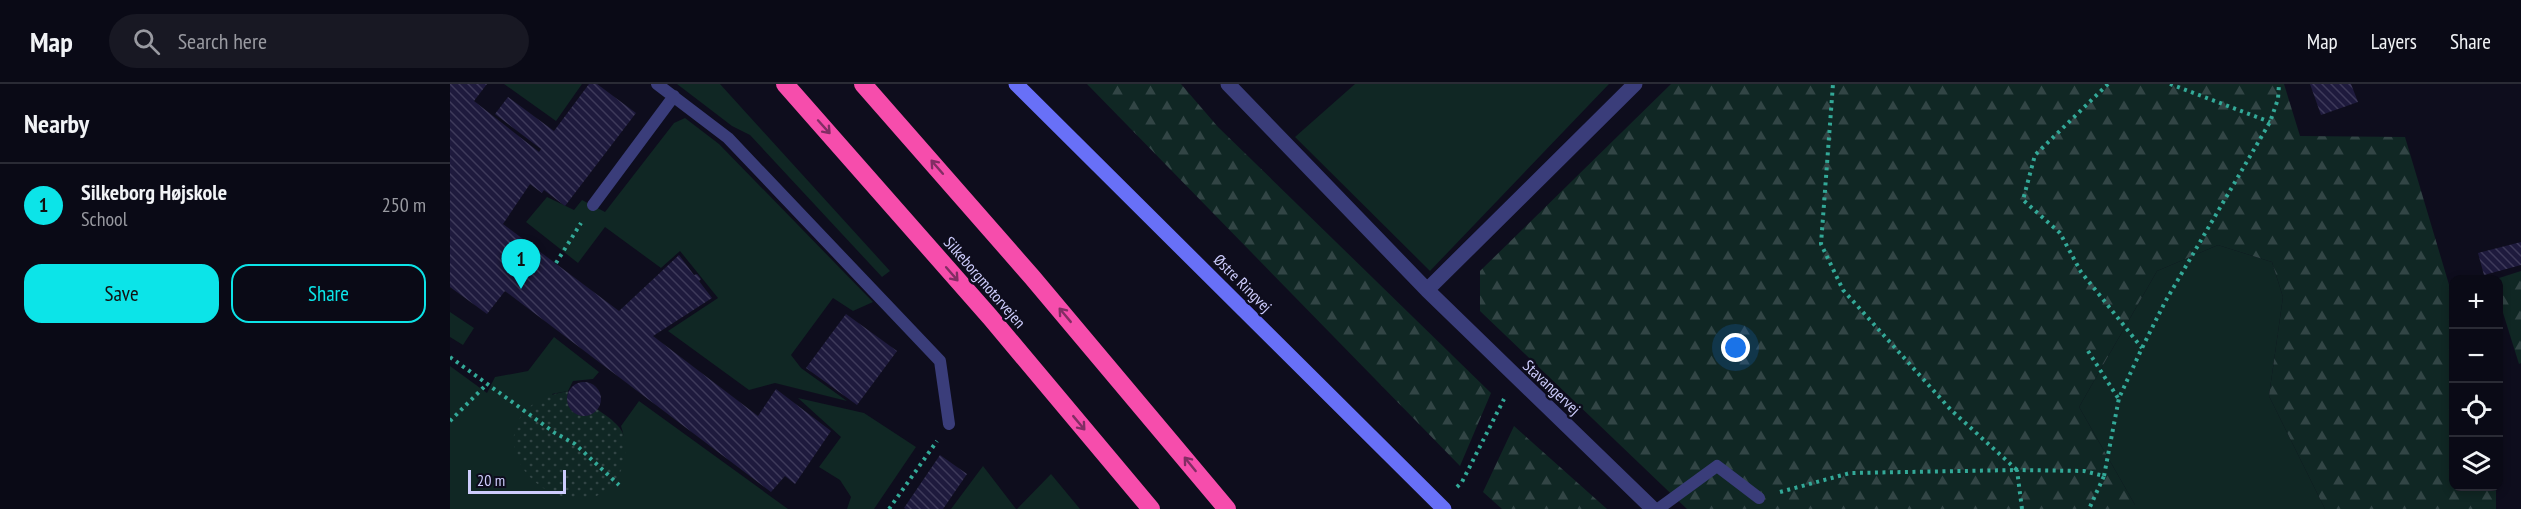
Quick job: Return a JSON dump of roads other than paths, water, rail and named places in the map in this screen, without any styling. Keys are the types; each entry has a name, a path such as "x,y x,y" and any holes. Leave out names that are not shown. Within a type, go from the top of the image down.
{"highway":[{"name":"Silkeborgmotorvejen","path":"785,84 990,317 1151,509"},
{"path":"863,84 1032,277 1227,509"}],"main road":[{"name":"Østre Ringvej","path":"1016,84 1441,507"}],"street":[{"name":"Stavangervej","path":"1228,84 1427,290 1653,509"},
{"path":"1427,290 1635,84"}],"lane":[{"path":"657,84 728,138 940,361 949,424"},
{"path":"593,205 674,96"},
{"path":"1658,509 1717,466 1759,498"}],"place":[{"name":"Silkeborg Højskole","path":"521,289"}]}
